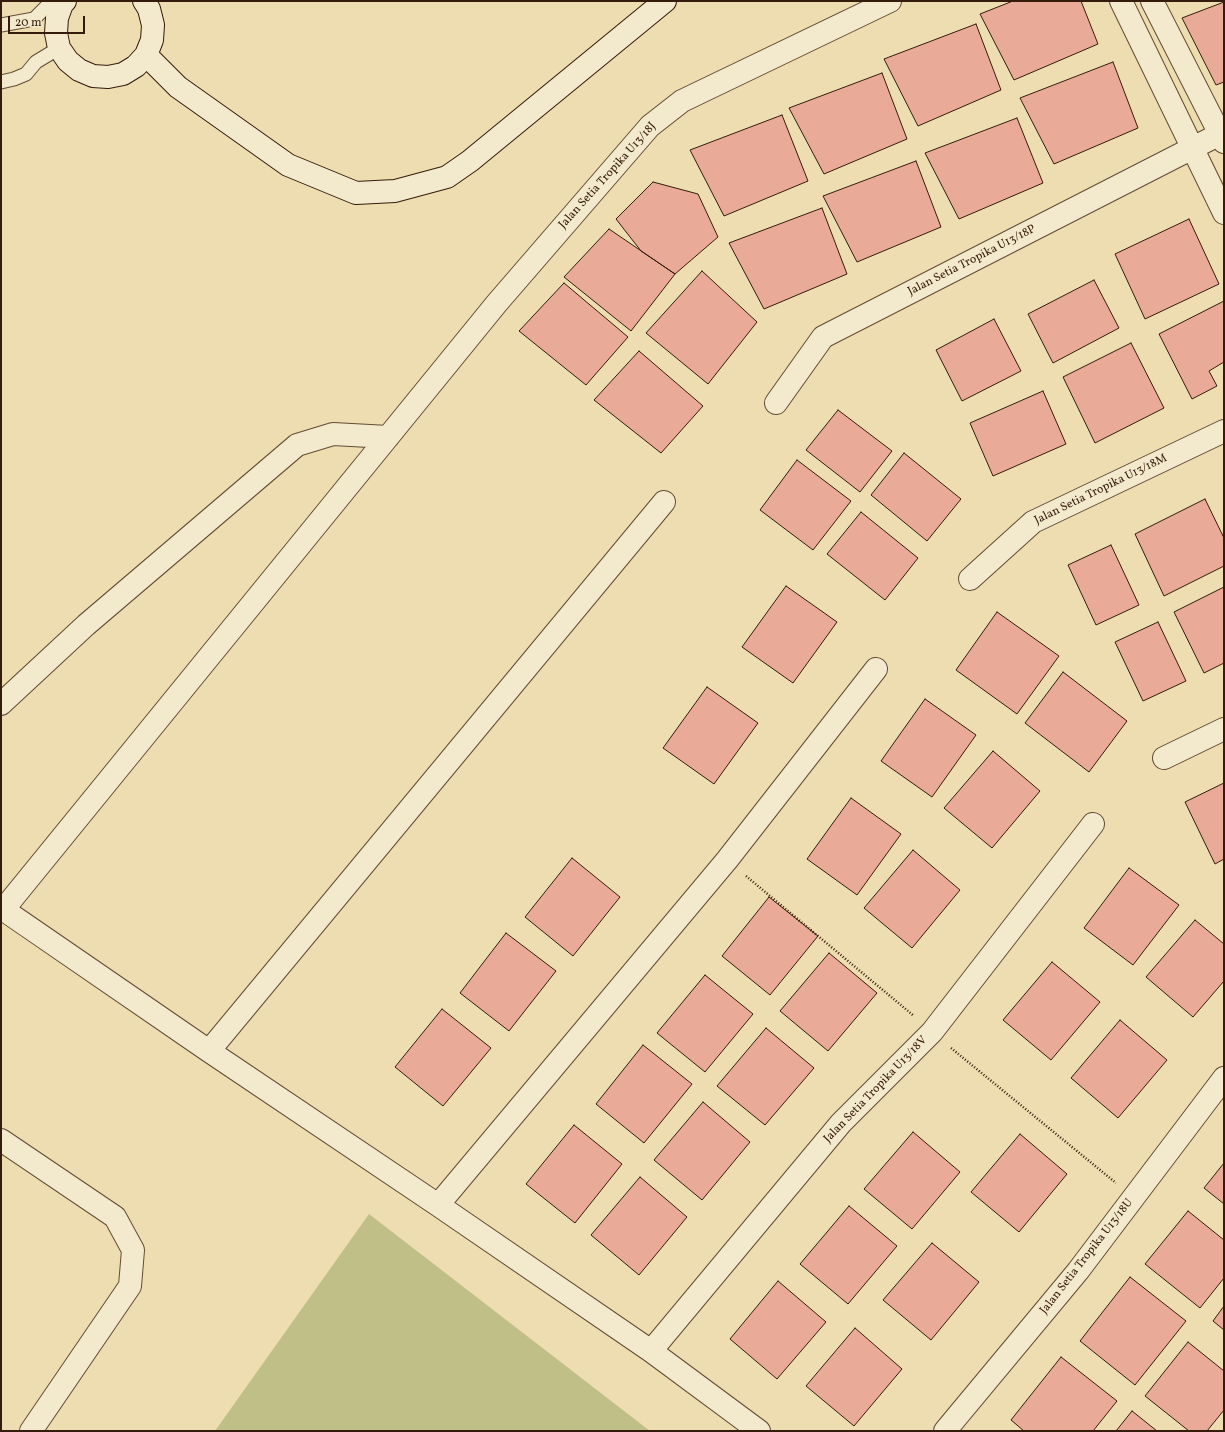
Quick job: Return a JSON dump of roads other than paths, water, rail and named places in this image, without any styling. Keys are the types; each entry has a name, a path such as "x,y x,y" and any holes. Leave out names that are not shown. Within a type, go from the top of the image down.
{"street":[{"path":"65,1 62,4 57,18 56,33 59,48 68,61 79,70 93,76 108,77 123,74 136,66 146,55 152,40 153,24 149,9 144,1"},
{"path":"146,55 178,87 288,165 356,192 395,191 447,177 470,161 665,1"},
{"name":"Jalan Setia Tropika U13/18J","path":"2,909 497,303 650,126 682,101 890,1"},
{"path":"1121,1 1224,213"},
{"path":"1152,1 1223,136"},
{"name":"Jalan Setia Tropika U13/18P","path":"776,403 823,337 1193,148 1223,136"},
{"name":"Jalan Setia Tropika U13/18M","path":"970,579 1033,522 1224,431"},
{"path":"1,704 86,625 297,445 333,434 388,437"},
{"path":"209,1051 664,502"},
{"path":"438,1204 727,860 876,669"},
{"path":"1164,758 1224,730"},
{"name":"Jalan Setia Tropika U13/18V","path":"651,1351 841,1124 932,1032 1093,824"},
{"path":"2,909 209,1051 438,1204 651,1351 759,1431"},
{"name":"Jalan Setia Tropika U13/18U","path":"945,1431 1078,1271 1224,1078"},
{"path":"1,1140 115,1217 133,1250 130,1286 31,1431"}],"lane":[{"path":"1,25 34,20 52,1"},
{"path":"1,82 26,74 36,62 59,48"}]}
